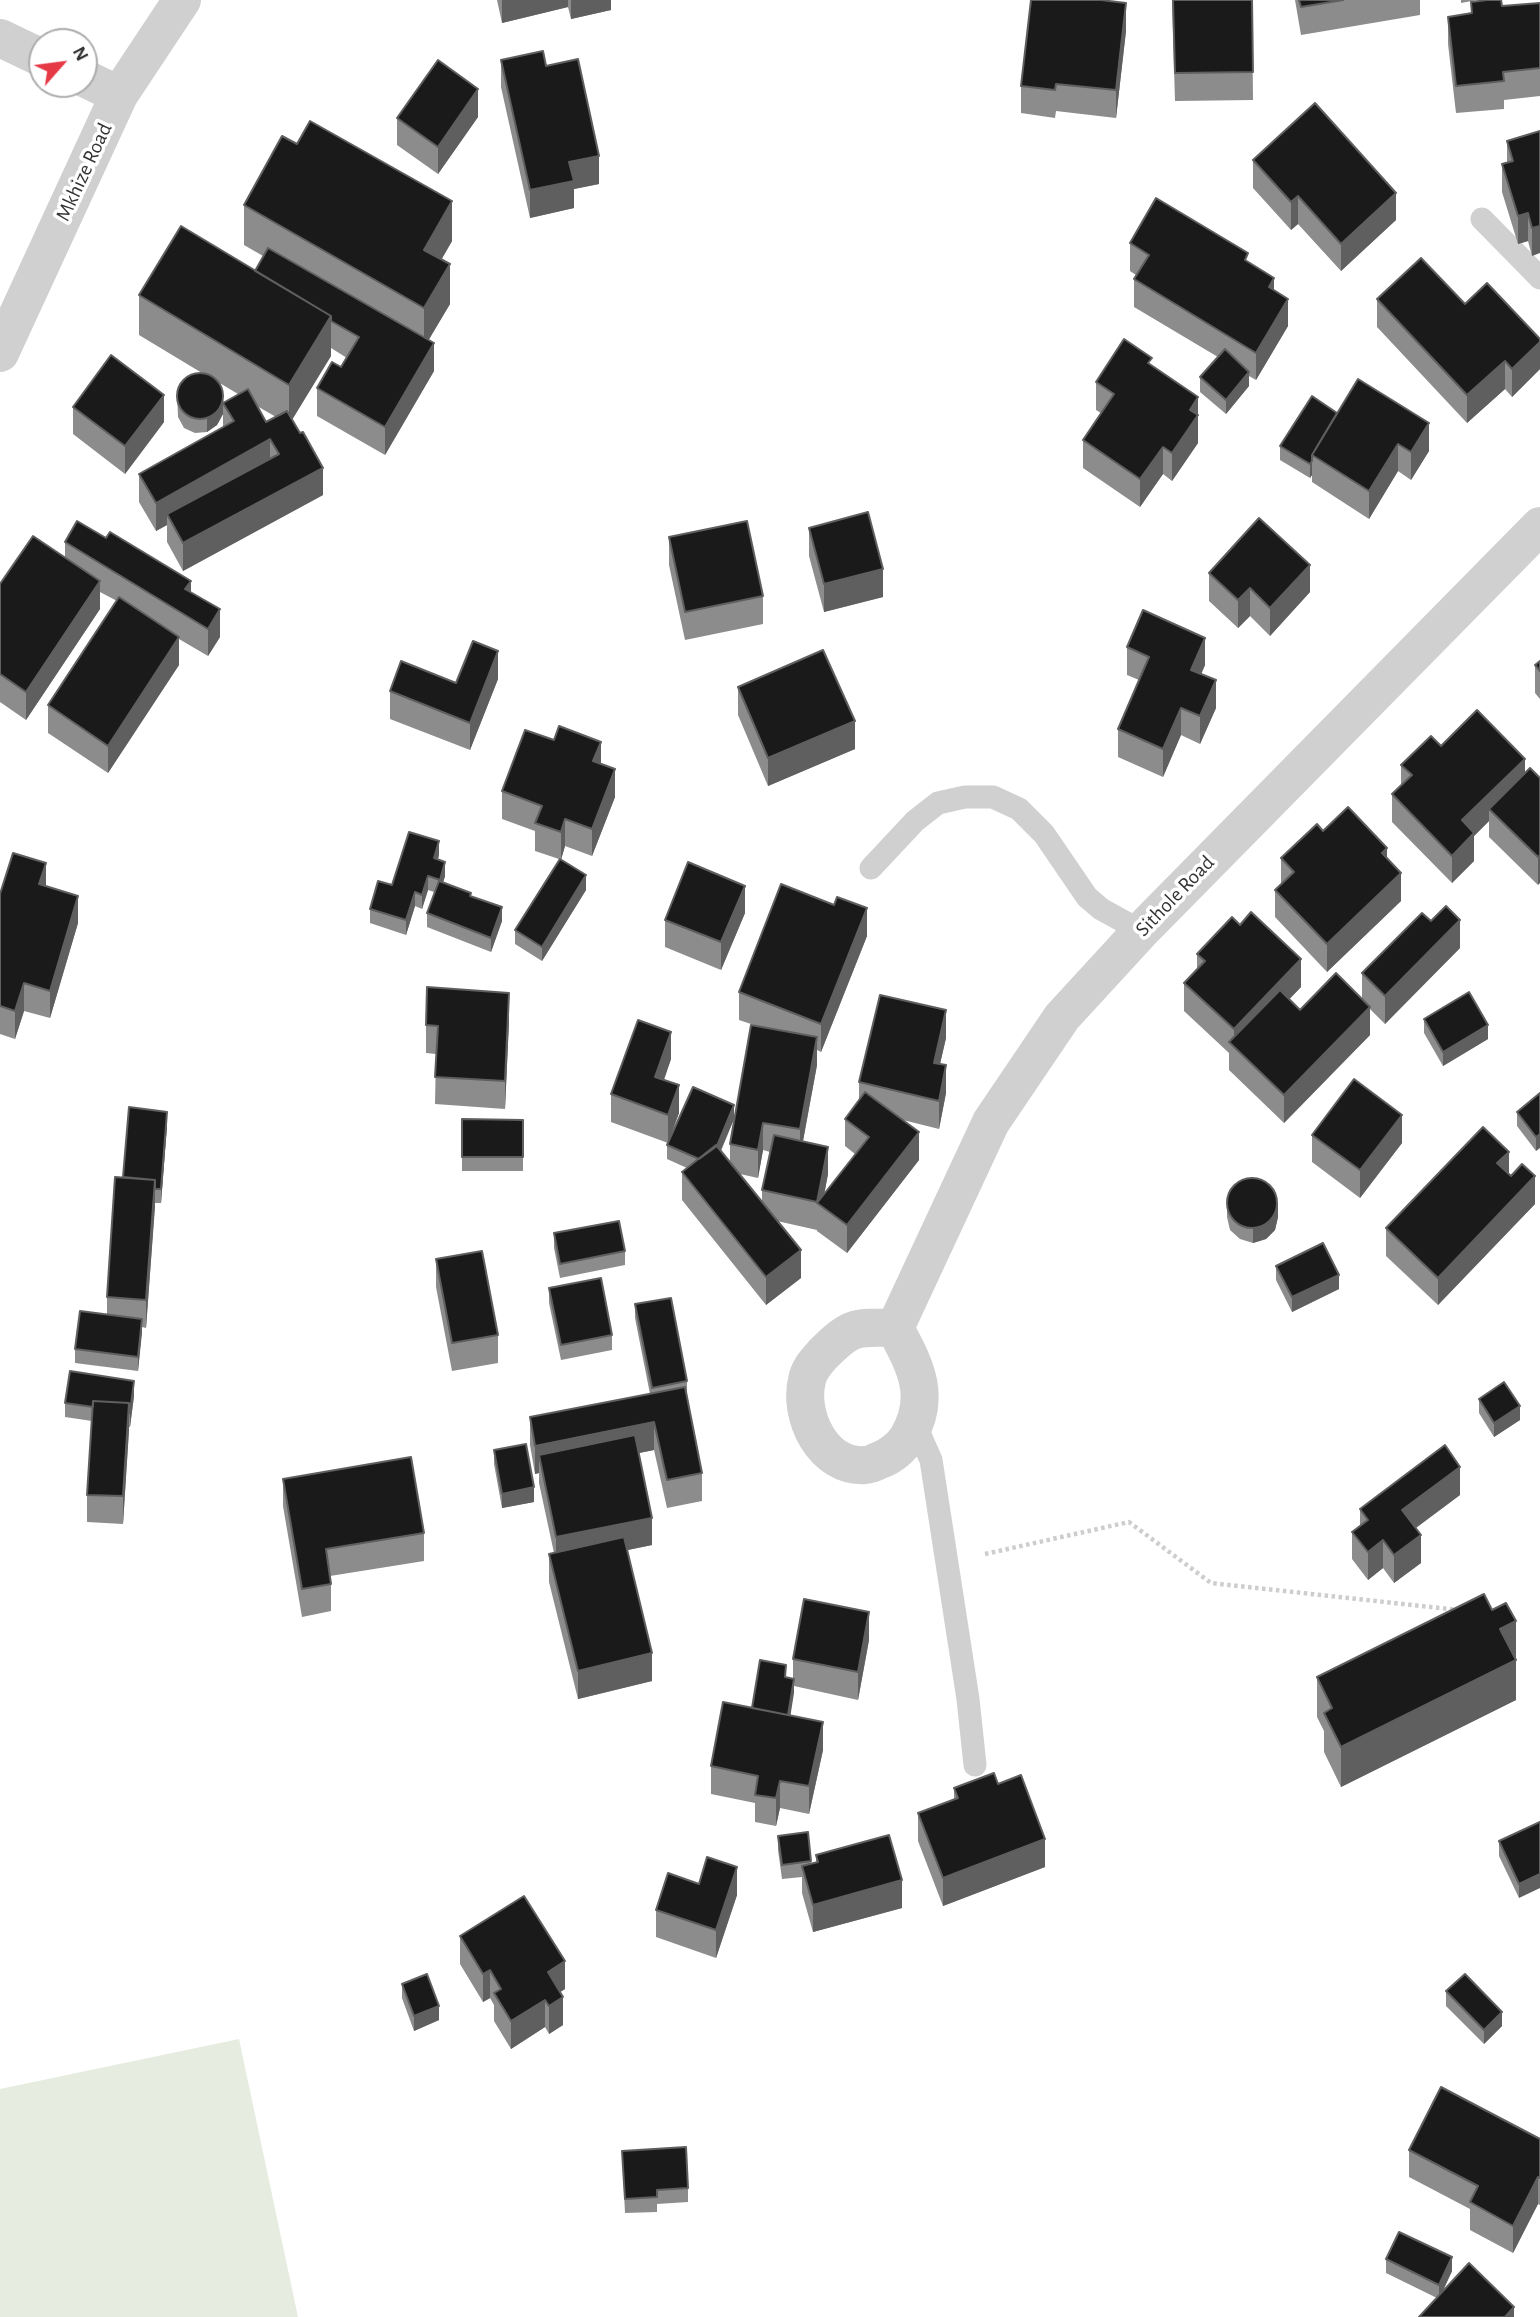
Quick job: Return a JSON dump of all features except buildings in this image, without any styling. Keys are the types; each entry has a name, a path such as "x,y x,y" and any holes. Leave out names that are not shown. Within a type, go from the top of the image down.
{"street":[{"name":"Mkhize Road","path":"0,353 119,95 182,0"},
{"path":"0,38 28,51"},
{"path":"98,85 119,95"},
{"name":"Sithole Road","path":"895,1328 991,1122 1062,1017 1141,931 1540,526"},
{"path":"895,1328 914,1364 922,1399 915,1424 903,1444 886,1458 865,1465 844,1461 831,1454 818,1440 808,1419 804,1399 813,1364 830,1347 853,1331 895,1328"}],"lane":[{"path":"1482,219 1540,278"},
{"path":"871,868 915,821 938,803 965,797 993,797 1019,809 1044,834 1087,897 1101,909 1141,931"},
{"path":"915,1424 930,1460 968,1699 975,1765"}],"path":[{"path":"946,1563 1129,1522 1211,1583 1463,1610"}],"shaded area":[{"path":"239,2039 298,2317 0,2317 0,2089"}]}
